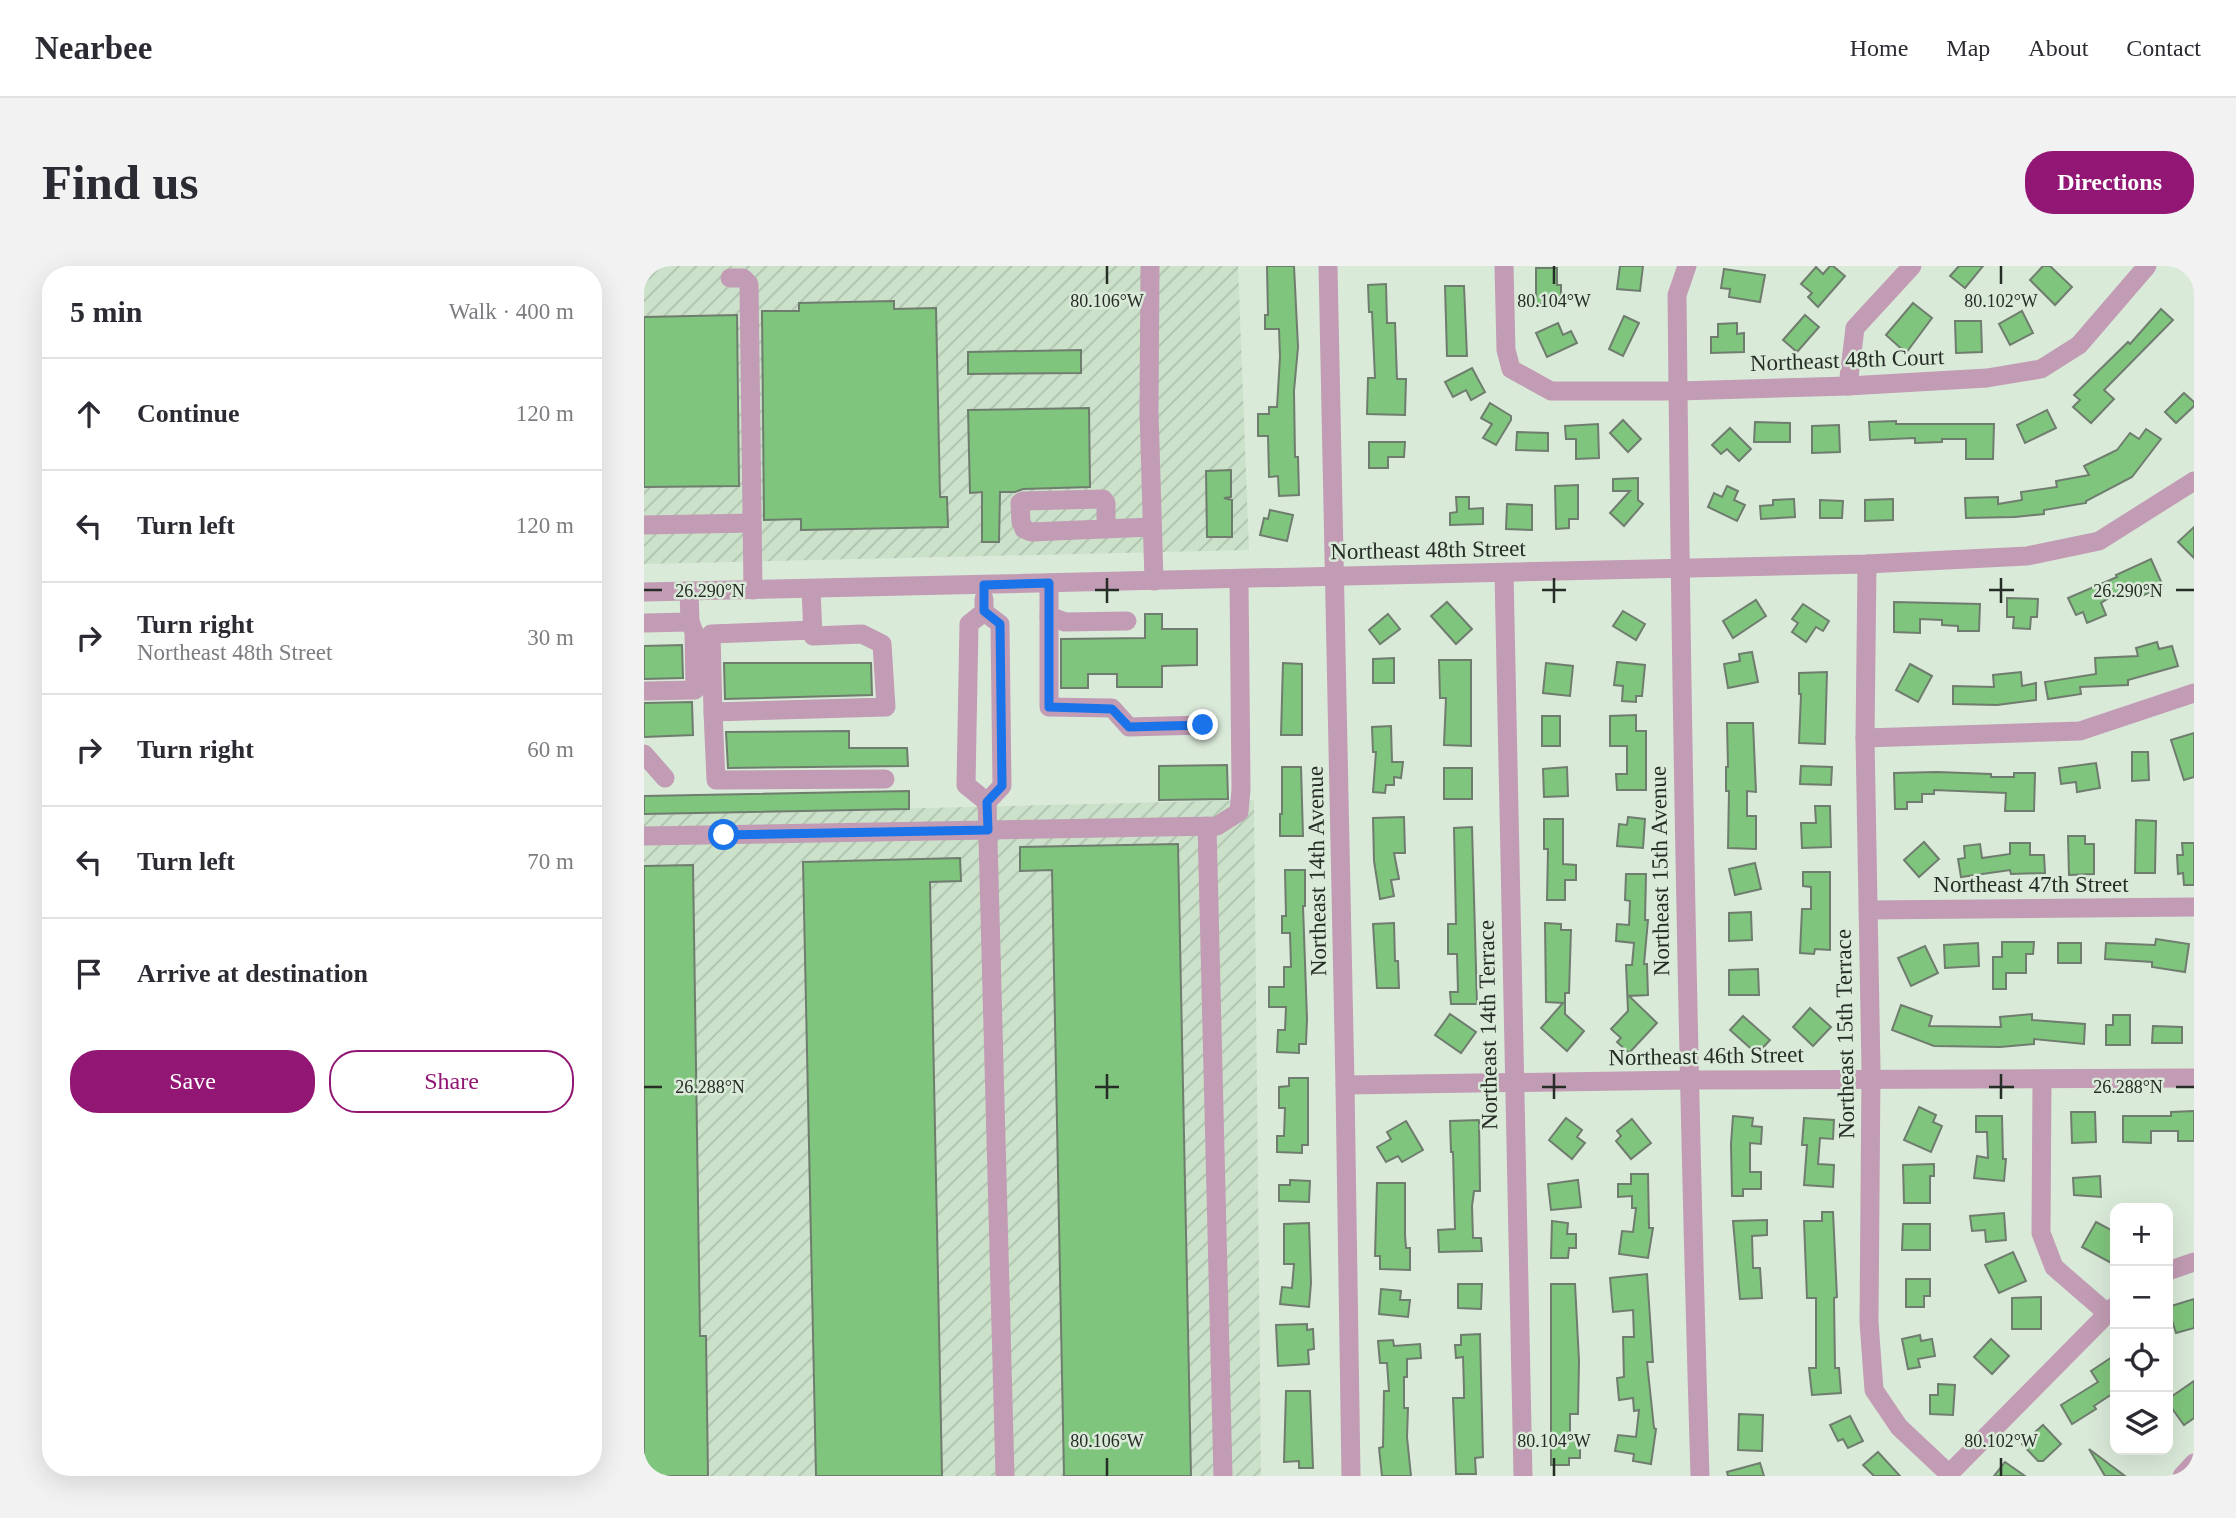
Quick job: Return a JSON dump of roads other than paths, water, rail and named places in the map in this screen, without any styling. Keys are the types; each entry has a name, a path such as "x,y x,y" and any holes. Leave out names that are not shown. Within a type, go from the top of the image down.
{"street":[{"path":"1150,266 1149,411 1154,581"},
{"name":"Northeast 14th Avenue","path":"1328,266 1336,576 1351,1476"},
{"name":"Northeast 48th Court","path":"1504,266 1506,350 1511,369 1551,391 1678,391 1848,386 1987,378 2041,369 2078,345 2147,266"},
{"name":"Northeast 15th Avenue","path":"1687,266 1677,295 1678,391 1688,1080 1700,1476"},
{"path":"1848,386 1855,328 1912,266"},
{"path":"730,278 743,278 749,284 753,590"},
{"name":"Northeast 48th Street","path":"644,592 1680,569 2027,556 2099,541 2194,481"},
{"path":"644,526 752,523"},
{"path":"1106,529 1152,527"},
{"name":"Northeast 15th Terrace","path":"1867,564 1865,738 1871,1078 1869,1322 1874,1390 1899,1427 1948,1475"},
{"name":"Northeast 14th Terrace","path":"1504,573 1523,1476"},
{"path":"644,835 1217,826 1239,812 1239,579"},
{"path":"1049,583 1049,707 1112,709 1129,727 1203,725"},
{"path":"984,585 984,611 969,624 966,785 987,802"},
{"path":"713,712 886,707 882,644 862,634 813,636 811,589"},
{"path":"644,691 695,690 694,632 690,622 689,591"},
{"path":"984,611 1000,624 1002,786 987,802 1005,1476"},
{"path":"1049,616 1065,622 1126,621"},
{"path":"644,623 690,622"},
{"path":"813,630 711,634 716,780 885,779"},
{"path":"1865,738 2080,731 2194,693"},
{"path":"644,754 665,778"},
{"path":"1207,826 1223,1476"},
{"name":"Northeast 47th Street","path":"1868,910 2194,907"},
{"name":"Northeast 46th Street","path":"1345,1085 2194,1077"},
{"path":"2042,1079 2041,1233 2054,1267 2110,1309"},
{"path":"2173,1269 2194,1262"},
{"path":"1948,1475 2110,1311"},
{"path":"2182,1476 2194,1463"}]}
